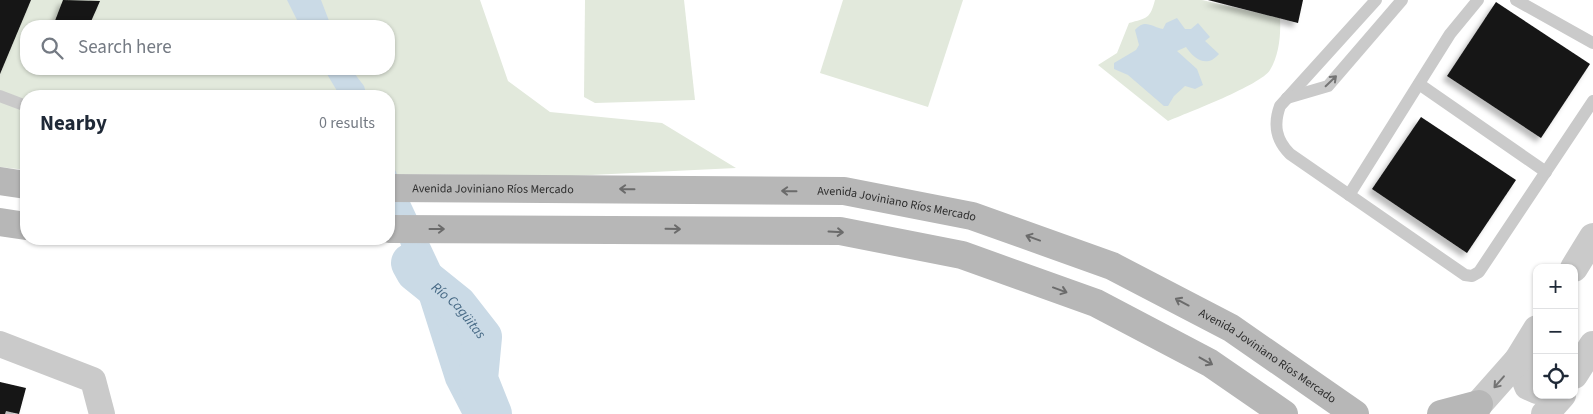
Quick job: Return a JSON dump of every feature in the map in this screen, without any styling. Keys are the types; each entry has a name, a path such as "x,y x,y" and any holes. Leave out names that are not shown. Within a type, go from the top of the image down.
{"main road":[{"path":"0,181 20,184"},
{"name":"Avenida Joviniano Ríos Mercado","path":"395,188 844,191 972,216 1112,266 1231,328 1355,414"},
{"path":"0,222 20,225"},
{"path":"395,229 840,231 962,255 1096,303 1210,362 1284,414"},
{"path":"1441,414 1477,409"}],"street":[{"path":"1576,264 1593,237"},
{"path":"1477,409 1518,360 1533,335"},
{"path":"0,344 93,380 102,414"},
{"path":"1578,369 1593,345"},
{"path":"1518,360 1528,386 1533,389"}],"lane":[{"path":"1376,0 1287,98 1276,116 1276,126 1280,142 1290,154 1465,274 1472,276 1479,272 1593,101"},
{"path":"1287,98 1328,86 1402,0"},
{"path":"1349,195 1457,25 1478,0"},
{"path":"1516,0 1593,43"},
{"path":"1419,84 1546,172"},
{"path":"0,96 20,104"}],"shaded area":[{"path":"0,0 480,0 508,81 550,112 662,123 736,168 570,176 395,174 395,90 20,90 20,169 0,167"},
{"path":"585,0 684,0 695,100 595,103 584,97"},
{"path":"843,0 963,0 928,107 820,73"},
{"path":"1155,0 1202,0 1280,18 1279,45 1276,58 1270,70 1264,76 1239,91 1168,121 1098,65 1117,53 1129,23 1147,17"}],"water":[{"path":"287,0 321,0 329,20 297,20"},
{"path":"1177,18 1185,29 1191,29 1198,23 1210,37 1205,41 1219,54 1210,61 1201,61 1193,56 1186,47 1177,51 1197,69 1203,85 1195,89 1185,86 1174,96 1168,106 1164,106 1128,75 1114,69 1114,63 1136,50 1139,45 1135,30 1139,26 1149,24 1163,29 1166,23"},
{"path":"328,75 356,75 365,90 336,90"},
{"path":"395,170 444,274 470,367 492,414 462,414 446,383 395,229"}],"building":[{"path":"0,0 31,0 23,20 20,20 20,26 0,74"},
{"path":"63,0 100,1 92,20 55,20"},
{"path":"1208,0 1303,0 1298,23"},
{"path":"1496,2 1590,64 1541,138 1447,76"},
{"path":"1421,117 1516,180 1467,253 1372,189"},
{"path":"0,382 26,388 19,414 6,411 5,414 0,414"}],"waterway":[{"name":"Río Cagüitas","path":"411,263 416,272 457,305 482,337 478,379 492,414"}]}
